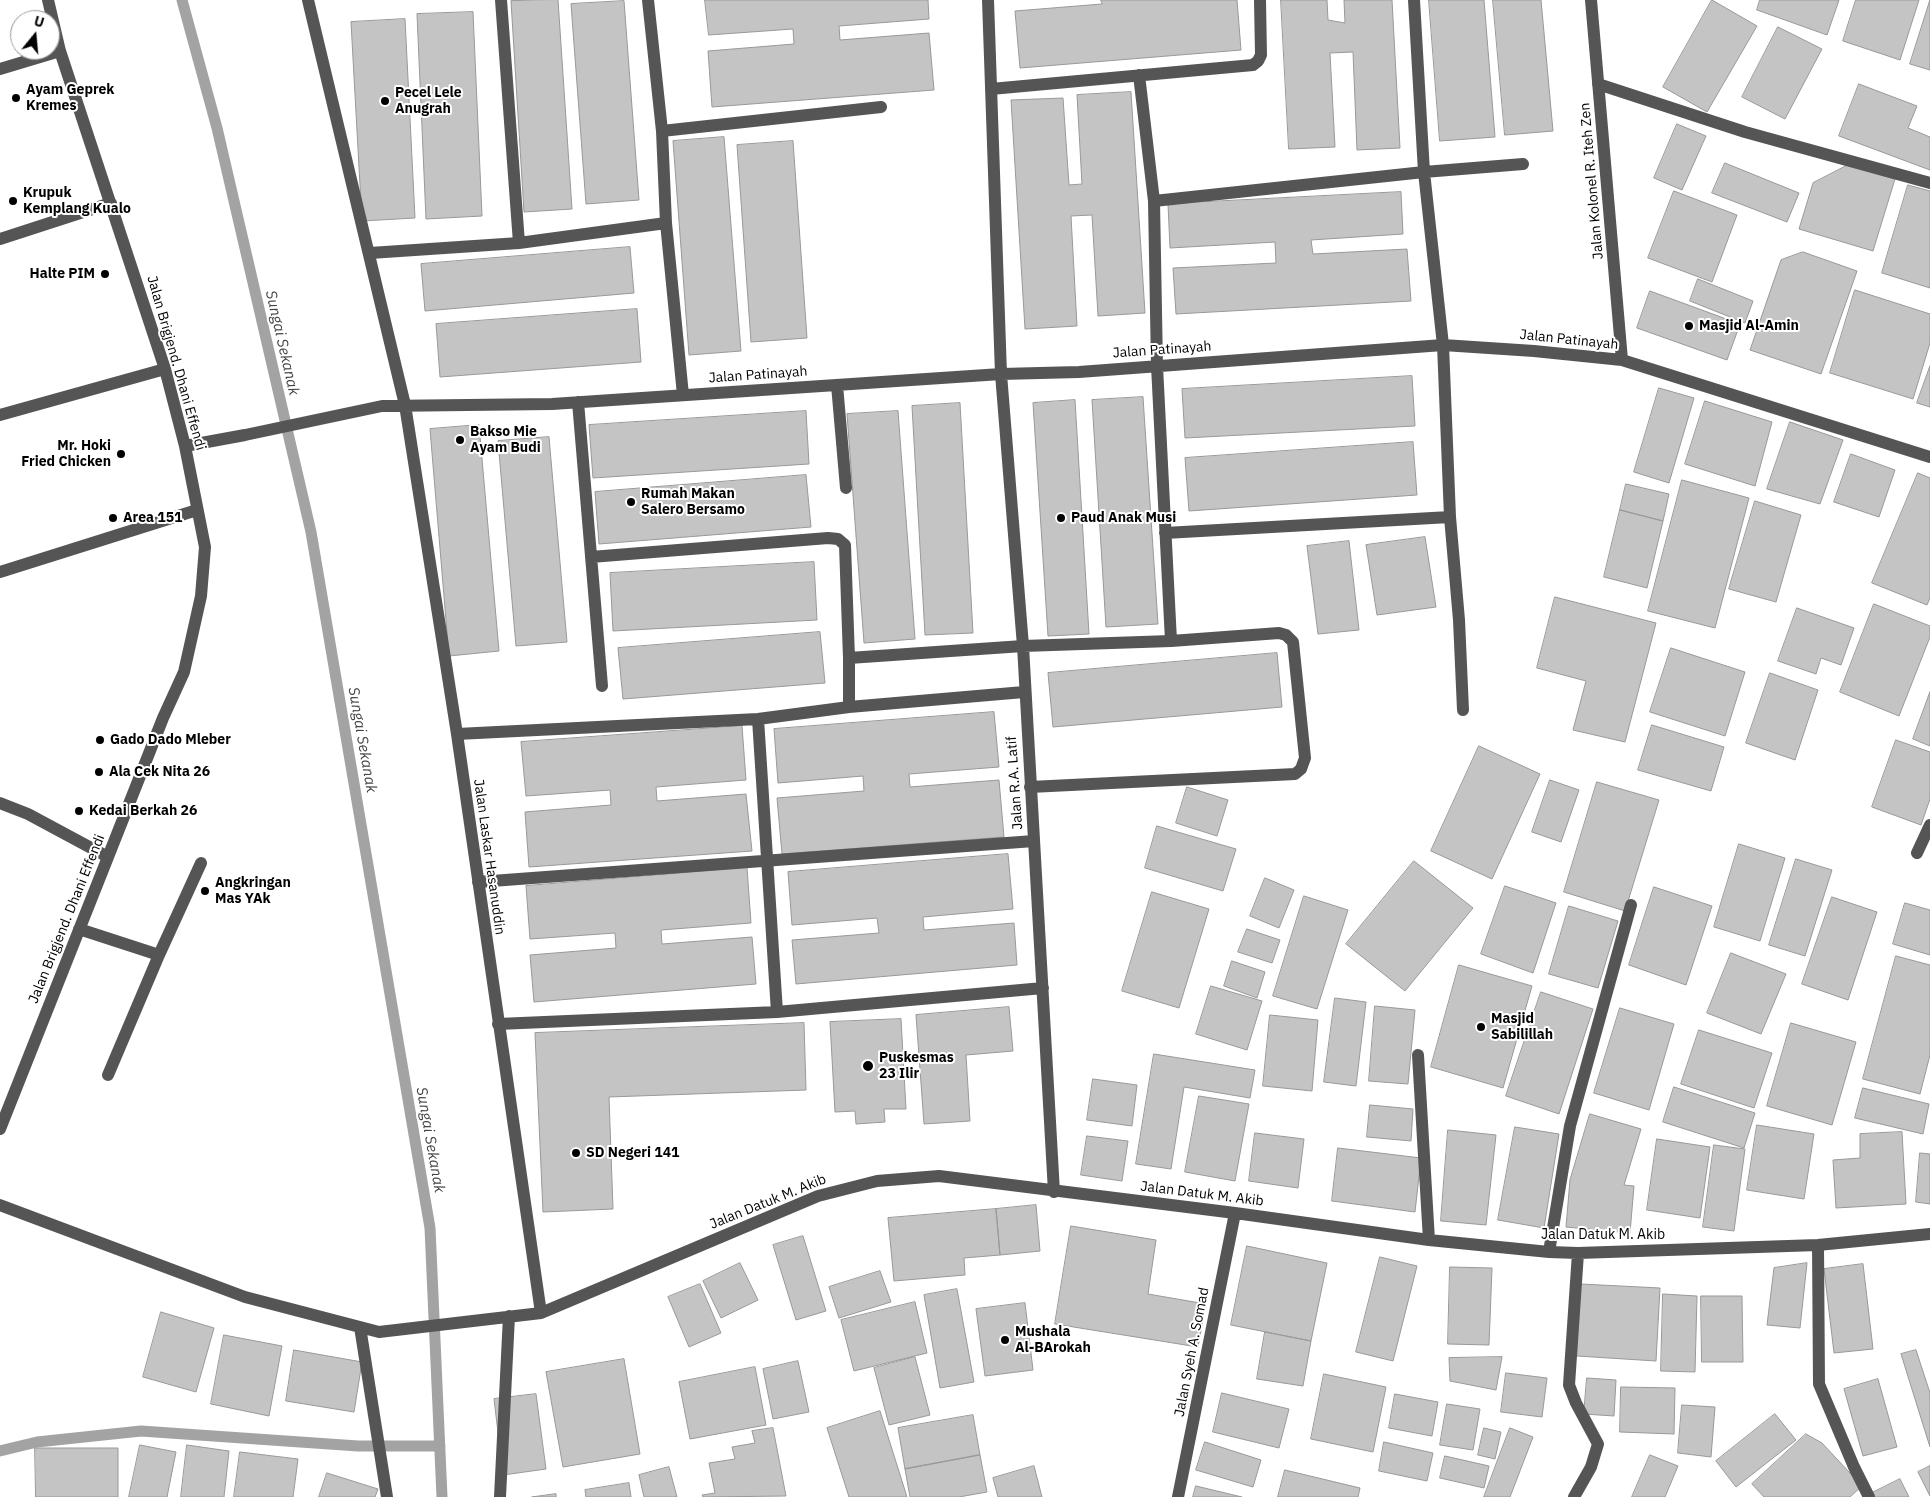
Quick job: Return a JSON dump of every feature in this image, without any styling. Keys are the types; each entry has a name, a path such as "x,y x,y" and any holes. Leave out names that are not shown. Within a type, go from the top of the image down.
{"street":[{"name":"Jalan Laskar Hasanuddin","path":"308,0 405,405 456,734 541,1312"},
{"path":"501,0 519,243"},
{"path":"648,0 662,131 666,223 683,395"},
{"name":"Jalan R.A. Latif","path":"988,0 1001,374 1023,646 1024,692 1054,1192"},
{"path":"991,89 1253,65 1261,56 1260,0"},
{"path":"1414,0 1424,172 1442,345 1450,517 1459,620 1463,710"},
{"name":"Jalan Kolonel R. Iteh Zen","path":"1591,0 1622,360"},
{"name":"Jalan Brigjend. Dhani Effendi","path":"0,1130 108,856 184,672 201,596 205,547 185,446 165,369 60,51"},
{"path":"0,69 30,60"},
{"path":"1138,75 1154,201 1157,366 1171,641"},
{"path":"1598,84 1744,132 1930,183"},
{"path":"662,131 881,107"},
{"path":"1154,201 1424,172 1523,164"},
{"path":"0,239 111,203"},
{"path":"370,253 519,243 666,223"},
{"name":"Jalan Patinayah","path":"185,446 382,406 578,402 1001,374 1079,372 1442,345 1534,351 1622,360 1930,457"},
{"path":"0,415 165,369"},
{"path":"837,384 846,488"},
{"path":"578,402 602,686"},
{"path":"0,572 197,510"},
{"path":"1165,532 1450,517"},
{"path":"591,557 828,538 838,539 844,544 849,658 849,707"},
{"path":"849,658 1023,646 1171,641 1279,633 1290,638 1293,642 1305,758 1301,769 1295,774 1030,787"},
{"path":"456,734 758,718 849,707 1024,692"},
{"path":"758,718 777,1012"},
{"path":"0,803 28,814 108,856"},
{"path":"1917,853 1930,825"},
{"path":"478,882 1034,841"},
{"path":"108,1075 159,955 201,863"},
{"path":"1549,1252 1570,1126 1631,905"},
{"path":"79,929 159,955"},
{"path":"498,1024 777,1012 1043,988"},
{"path":"1418,1055 1429,1240"},
{"name":"Jalan Datuk M. Akib","path":"360,1327 379,1332 541,1312 818,1196 877,1181 939,1176 1054,1192 1235,1213 1429,1240 1549,1252 1578,1253 1818,1245 1930,1234"},
{"path":"0,1205 244,1297 360,1327 388,1497"},
{"name":"Jalan Syeh A. Somad","path":"1178,1497 1235,1213"},
{"path":"1818,1245 1819,1384 1854,1467 1869,1497"},
{"path":"1574,1497 1591,1467 1598,1444 1576,1403 1569,1385 1578,1253"},
{"path":"500,1497 509,1316"}],"building":[{"path":"558,0 572,209 524,212 511,1"},
{"path":"705,0 928,0 929,19 839,26 840,40 929,33 934,90 712,107 708,51 794,44 793,29 709,35"},
{"path":"1101,0 1237,0 1241,50 1020,68 1015,11 1102,4"},
{"path":"1281,0 1327,0 1328,20 1345,23 1344,0 1392,0 1400,148 1357,150 1353,52 1330,53 1335,147 1289,149"},
{"path":"1429,0 1484,0 1495,137 1440,141"},
{"path":"1493,0 1541,0 1553,131 1505,135"},
{"path":"1712,0 1757,26 1707,112 1663,87"},
{"path":"1760,0 1839,0 1827,35 1757,10"},
{"path":"1856,0 1919,0 1900,60 1843,41"},
{"path":"1930,0 1930,70 1910,64"},
{"path":"624,1 639,200 586,204 571,4"},
{"path":"473,12 482,216 426,219 417,14"},
{"path":"405,19 415,218 362,221 351,22"},
{"path":"1778,27 1822,49 1785,119 1742,97"},
{"path":"1859,84 1917,106 1908,128 1930,137 1930,170 1839,136"},
{"path":"1131,92 1145,313 1098,316 1092,215 1071,216 1077,326 1025,329 1011,100 1063,98 1069,185 1082,184 1077,95"},
{"path":"1677,124 1706,136 1682,190 1654,178"},
{"path":"724,137 741,351 689,355 673,141"},
{"path":"793,141 807,338 751,342 737,145"},
{"path":"1725,163 1799,193 1787,222 1712,193"},
{"path":"1848,165 1895,179 1873,251 1799,229 1813,183"},
{"path":"1908,185 1930,191 1930,288 1882,273"},
{"path":"1674,191 1737,215 1712,282 1648,258"},
{"path":"1401,192 1403,234 1311,240 1313,254 1407,249 1411,301 1176,314 1173,268 1276,263 1275,242 1170,248 1168,204"},
{"path":"630,247 634,293 425,311 421,264"},
{"path":"1803,252 1857,271 1821,374 1750,350 1781,260"},
{"path":"1698,279 1753,301 1745,323 1690,301"},
{"path":"1855,290 1930,314 1930,343 1913,399 1830,373"},
{"name":"Masjid Al-Amin","path":"1650,291 1740,324 1727,360 1637,328"},
{"path":"637,309 641,362 440,377 436,324"},
{"path":"1930,366 1930,407 1917,403"},
{"path":"1412,376 1415,426 1185,438 1182,389"},
{"path":"1659,388 1694,398 1669,483 1634,472"},
{"path":"1143,397 1158,624 1106,627 1092,400"},
{"name":"Paud Anak Musi","path":"1075,400 1089,634 1048,636 1033,403"},
{"path":"1705,401 1772,422 1755,486 1685,464"},
{"path":"960,403 973,633 925,635 912,406"},
{"path":"806,411 809,464 593,478 589,425"},
{"path":"898,411 915,639 864,643 847,414"},
{"path":"1790,422 1843,440 1820,504 1767,489"},
{"path":"479,425 499,651 449,656 430,429"},
{"path":"549,437 567,642 516,646 498,441"},
{"path":"1413,442 1417,495 1189,511 1185,458"},
{"path":"1851,454 1895,470 1879,517 1834,502"},
{"path":"1918,473 1930,478 1930,598 1927,605 1872,583"},
{"path":"806,475 811,527 599,544 595,492"},
{"path":"1682,480 1749,498 1715,628 1648,611"},
{"path":"1626,484 1669,494 1663,521 1620,510"},
{"path":"1755,501 1801,515 1776,602 1729,589"},
{"path":"1620,510 1663,521 1647,588 1604,577"},
{"path":"1425,537 1436,607 1377,615 1366,545"},
{"path":"1349,541 1359,630 1318,634 1307,546"},
{"path":"814,562 817,620 613,631 610,573"},
{"path":"1555,597 1656,623 1625,742 1573,730 1586,681 1537,668"},
{"path":"1874,604 1930,626 1930,637 1899,716 1840,692"},
{"path":"1797,608 1854,628 1841,665 1821,658 1816,674 1778,661"},
{"path":"820,632 825,683 623,699 618,648"},
{"path":"1671,648 1745,672 1725,736 1650,712"},
{"path":"1277,653 1282,707 1053,727 1048,673"},
{"path":"1770,673 1818,690 1795,760 1746,743"},
{"path":"1930,692 1930,746 1913,739"},
{"path":"994,712 999,767 909,774 910,787 999,780 1004,837 782,854 777,798 864,791 863,776 778,783 774,729"},
{"path":"1652,725 1724,747 1711,791 1638,770"},
{"path":"742,726 746,780 656,787 657,801 746,794 752,851 529,867 525,812 611,805 610,790 526,796 521,742"},
{"path":"1896,740 1930,752 1930,799 1921,825 1872,807"},
{"path":"1479,746 1540,774 1492,879 1431,851"},
{"path":"1550,780 1579,790 1561,842 1532,832"},
{"path":"1597,782 1659,800 1625,911 1564,892"},
{"path":"1187,787 1228,800 1217,836 1176,823"},
{"path":"1157,826 1236,849 1223,891 1145,868"},
{"path":"1739,844 1785,858 1760,941 1714,927"},
{"path":"1008,854 1013,909 923,917 924,930 1014,923 1017,965 796,984 792,940 879,933 877,918 792,925 788,872"},
{"path":"1796,859 1832,870 1805,956 1769,945"},
{"path":"1414,861 1473,908 1405,991 1346,944"},
{"path":"747,868 751,923 661,930 662,944 752,937 756,984 534,1002 530,955 616,948 615,933 530,939 526,886"},
{"path":"1265,878 1294,890 1279,928 1250,916"},
{"path":"1505,886 1556,903 1533,973 1481,954"},
{"path":"1654,887 1712,906 1686,985 1629,965"},
{"path":"1152,892 1209,909 1179,1008 1122,991"},
{"path":"1304,896 1348,910 1317,1009 1273,996"},
{"path":"1832,897 1877,912 1848,1000 1802,984"},
{"path":"1905,903 1930,910 1930,955 1893,944"},
{"path":"1569,906 1618,921 1598,988 1549,974"},
{"path":"1247,929 1280,940 1272,963 1238,952"},
{"path":"1731,953 1786,974 1761,1034 1707,1013"},
{"path":"1896,956 1930,965 1930,1055 1920,1094 1863,1079"},
{"path":"1232,961 1265,972 1257,998 1224,986"},
{"name":"Masjid Sabilillah","path":"1459,965 1532,986 1503,1088 1431,1067"},
{"path":"1211,986 1262,1001 1247,1050 1196,1034"},
{"path":"1541,992 1593,1009 1559,1114 1506,1096"},
{"path":"1335,998 1366,1002 1356,1086 1324,1082"},
{"path":"1375,1006 1415,1010 1408,1084 1369,1081"},
{"path":"1009,1007 1013,1051 966,1055 970,1121 924,1124 916,1015"},
{"path":"1620,1008 1674,1024 1649,1110 1594,1093"},
{"path":"1270,1015 1318,1020 1312,1091 1263,1086"},
{"name":"Puskesmas 23 Ilir","path":"901,1019 906,1109 884,1109 885,1122 856,1124 855,1111 835,1112 830,1022"},
{"name":"SD Negeri 141","path":"804,1023 806,1090 609,1097 613,1209 543,1212 535,1033"},
{"path":"1791,1023 1856,1042 1832,1125 1767,1106"},
{"path":"1699,1030 1772,1053 1754,1108 1681,1084"},
{"path":"1154,1054 1255,1070 1250,1098 1184,1087 1171,1169 1136,1164"},
{"path":"1093,1079 1137,1085 1132,1126 1087,1120"},
{"path":"1674,1087 1755,1113 1744,1148 1663,1122"},
{"path":"1863,1088 1929,1104 1923,1134 1855,1118"},
{"path":"1199,1096 1249,1104 1235,1181 1185,1172"},
{"path":"1370,1105 1413,1109 1411,1141 1367,1137"},
{"path":"1590,1114 1641,1129 1624,1185 1634,1186 1630,1233 1566,1227 1570,1180"},
{"path":"1757,1125 1814,1134 1804,1199 1747,1190"},
{"path":"1515,1127 1559,1134 1544,1228 1498,1220"},
{"path":"1448,1130 1496,1135 1486,1225 1441,1221"},
{"path":"1902,1132 1906,1204 1836,1208 1833,1160 1860,1158 1860,1134"},
{"path":"1255,1133 1304,1139 1298,1188 1249,1181"},
{"path":"1087,1136 1128,1141 1122,1181 1081,1175"},
{"path":"1657,1139 1710,1147 1700,1218 1647,1210"},
{"path":"1714,1145 1745,1149 1734,1231 1703,1227"},
{"path":"1338,1148 1421,1158 1415,1212 1332,1201"},
{"path":"1920,1153 1930,1154 1930,1204 1916,1202"},
{"path":"1036,1205 1040,1251 1000,1255 996,1209"},
{"path":"996,1209 1000,1255 964,1258 965,1275 894,1281 888,1218"},
{"path":"1071,1226 1156,1240 1148,1294 1206,1304 1198,1347 1055,1324"},
{"path":"803,1236 826,1311 796,1320 773,1245"},
{"path":"1247,1246 1327,1263 1311,1341 1231,1325"},
{"path":"1380,1257 1417,1266 1393,1361 1356,1352"},
{"path":"740,1263 758,1300 721,1318 703,1281"},
{"path":"1807,1263 1800,1328 1767,1325 1774,1268"},
{"path":"1863,1264 1873,1349 1834,1353 1824,1269"},
{"path":"1450,1267 1492,1268 1489,1345 1448,1344"},
{"path":"880,1271 891,1302 839,1318 829,1287"},
{"path":"700,1284 721,1333 689,1347 668,1297"},
{"path":"1581,1284 1660,1288 1656,1361 1577,1356"},
{"path":"957,1289 974,1382 940,1388 924,1295"},
{"path":"1663,1294 1697,1296 1695,1372 1661,1371"},
{"path":"1701,1296 1742,1296 1743,1362 1702,1362"},
{"path":"915,1302 927,1353 854,1371 841,1320"},
{"name":"Mushala Al-BArokah","path":"1025,1303 1033,1370 985,1376 976,1309"},
{"path":"161,1312 214,1328 196,1392 143,1377"},
{"path":"1265,1332 1311,1341 1303,1386 1257,1379"},
{"path":"224,1335 282,1346 269,1416 211,1404"},
{"path":"294,1350 362,1362 354,1412 286,1401"},
{"path":"1916,1350 1930,1393 1930,1447 1901,1354"},
{"path":"915,1357 930,1415 889,1425 874,1368"},
{"path":"1502,1357 1496,1390 1450,1381 1449,1358"},
{"path":"624,1359 640,1454 563,1467 546,1372"},
{"path":"798,1361 809,1412 773,1419 763,1369"},
{"path":"755,1367 766,1425 690,1439 679,1382"},
{"path":"1506,1373 1547,1378 1542,1417 1501,1412"},
{"path":"1324,1374 1386,1387 1373,1452 1311,1439"},
{"path":"1587,1378 1616,1380 1614,1416 1584,1414"},
{"path":"1878,1379 1897,1447 1863,1456 1844,1389"},
{"path":"1621,1387 1675,1388 1674,1434 1620,1432"},
{"path":"1222,1393 1289,1409 1279,1448 1213,1432"},
{"path":"536,1394 546,1469 503,1475 494,1399"},
{"path":"1395,1394 1438,1402 1432,1436 1389,1428"},
{"path":"1447,1404 1480,1409 1473,1450 1440,1445"},
{"path":"1682,1405 1715,1407 1711,1457 1678,1453"},
{"path":"880,1411 907,1497 849,1497 827,1428"},
{"path":"1775,1414 1796,1440 1736,1487 1716,1461"},
{"path":"973,1415 980,1455 905,1469 898,1428"},
{"path":"773,1428 786,1496 703,1497 702,1495 715,1493 709,1463 735,1459 732,1447 755,1443 752,1431"},
{"path":"1484,1428 1501,1432 1495,1459 1478,1455"},
{"path":"1510,1428 1533,1437 1510,1497 1484,1497"},
{"path":"1806,1434 1822,1443 1862,1486 1850,1497 1764,1497 1752,1484"},
{"path":"1205,1442 1261,1460 1253,1487 1196,1470"},
{"path":"1384,1442 1433,1453 1427,1481 1379,1471"},
{"path":"140,1445 176,1452 167,1497 129,1497"},
{"path":"187,1445 229,1451 224,1497 181,1497"},
{"path":"35,1448 118,1448 118,1497 36,1497"},
{"path":"240,1452 298,1459 293,1497 234,1497"},
{"path":"980,1455 987,1492 959,1497 910,1497 905,1469"},
{"path":"1650,1455 1678,1466 1665,1497 1632,1497"},
{"path":"1445,1456 1489,1466 1484,1488 1440,1478"},
{"path":"1034,1466 1042,1497 998,1497 993,1478"},
{"path":"1930,1466 1930,1496 1918,1472"},
{"path":"669,1467 677,1497 644,1497 639,1475"},
{"path":"1285,1470 1360,1488 1358,1497 1278,1497"},
{"path":"327,1473 378,1489 375,1497 319,1497"},
{"path":"1900,1479 1909,1497 1874,1497 1872,1493"},
{"path":"629,1483 631,1497 586,1497 585,1490"},
{"path":"1196,1486 1242,1497 1193,1497"},
{"path":"556,1494 556,1497 532,1497"}],"waterway":[{"name":"Sungai Sekanak","path":"182,0 217,128 311,532 430,1228 442,1497"},
{"path":"0,1451 37,1442 141,1431 358,1446 440,1446"}],"place":[{"name":"Ayam Geprek Kremes","path":"16,98"},
{"name":"Pecel Lele Anugrah","path":"385,101"},
{"name":"Krupuk Kemplang Kualo","path":"13,201"},
{"name":"Halte PIM","path":"105,274"},
{"name":"Masjid Al-Amin","path":"1689,326"},
{"name":"Bakso Mie Ayam Budi","path":"460,440"},
{"name":"Mr. Hoki Fried Chicken","path":"121,454"},
{"name":"Rumah Makan Salero Bersamo","path":"631,502"},
{"name":"Area 151","path":"113,518"},
{"name":"Paud Anak Musi","path":"1061,518"},
{"name":"Gado Dado Mleber","path":"100,740"},
{"name":"Ala Cek Nita 26","path":"99,772"},
{"name":"Kedai Berkah 26","path":"79,811"},
{"name":"Angkringan Mas YAk","path":"205,891"},
{"name":"Masjid Sabilillah","path":"1481,1027"},
{"name":"Puskesmas 23 Ilir","path":"868,1066"},
{"name":"SD Negeri 141","path":"576,1153"},
{"name":"Mushala Al-BArokah","path":"1005,1340"}]}
